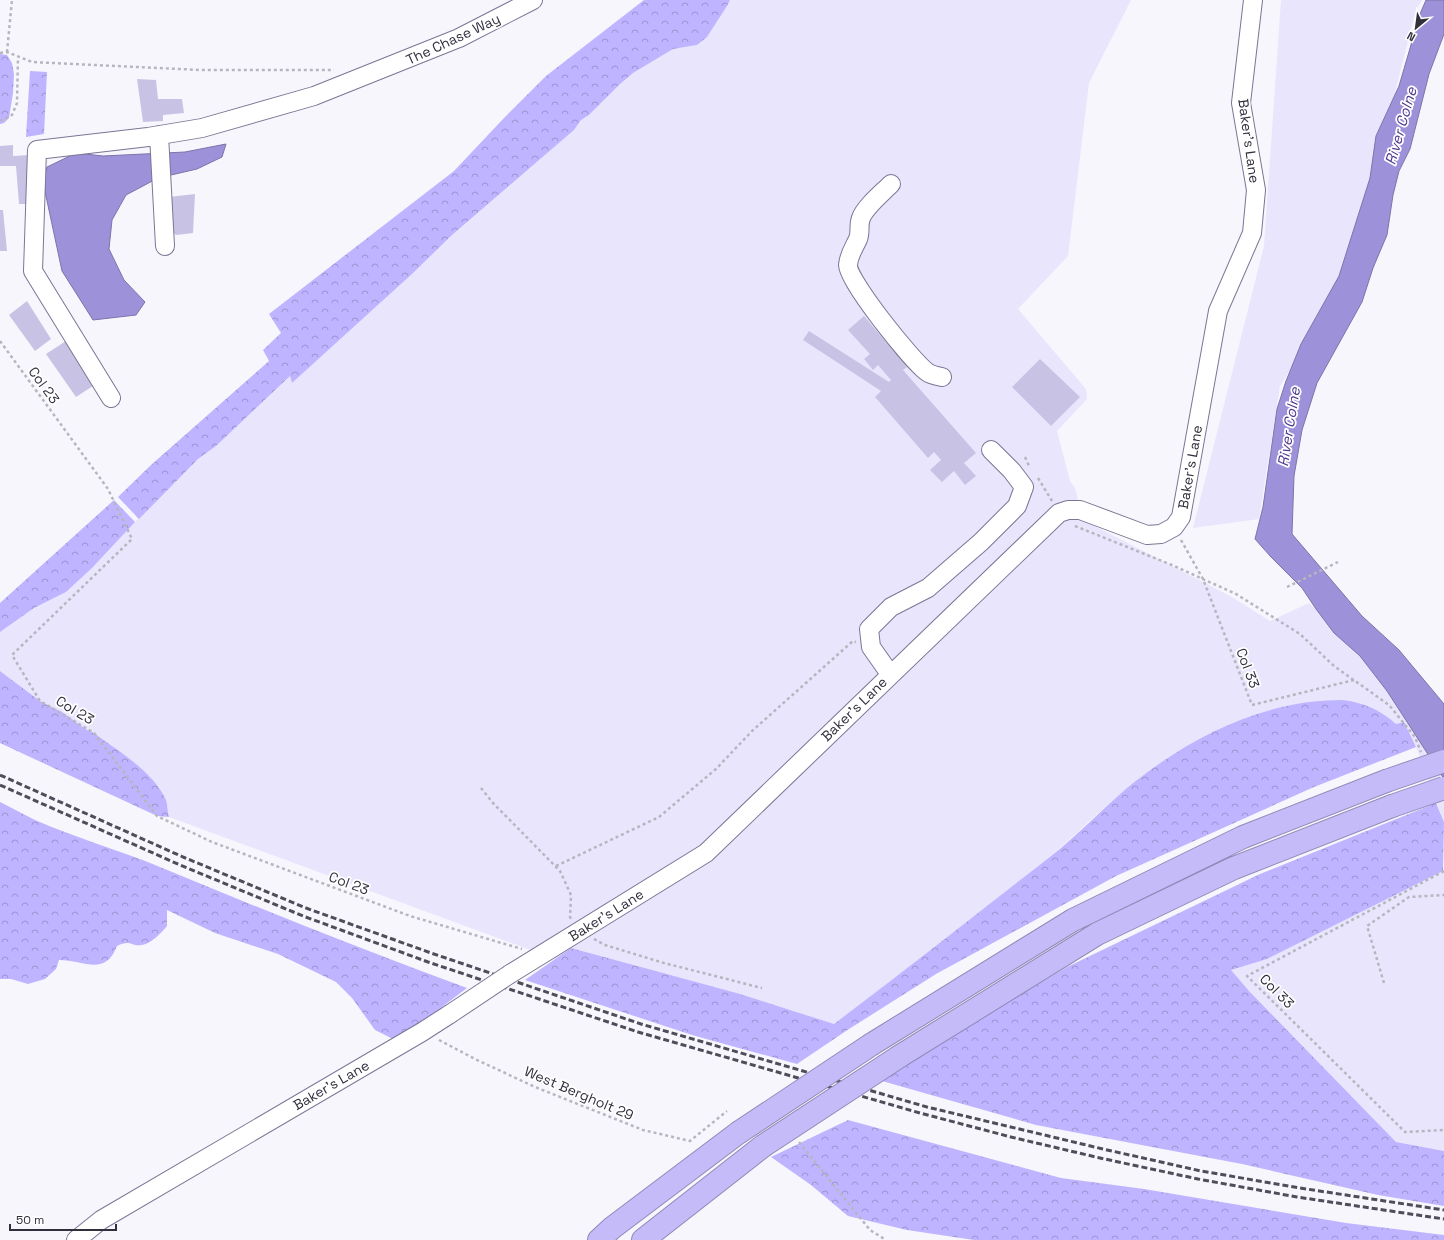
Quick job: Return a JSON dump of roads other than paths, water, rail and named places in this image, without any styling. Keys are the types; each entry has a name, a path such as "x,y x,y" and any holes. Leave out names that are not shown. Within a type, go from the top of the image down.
{"highway":[{"path":"600,1240 612,1228 738,1133 872,1044 1072,920 1243,837 1386,781 1434,760"},
{"path":"643,1240 763,1146 900,1056 1097,934 1234,868 1392,806 1444,788"}],"street":[{"name":"The Chase Way","path":"111,398 33,271 37,150 159,135 202,128 307,98 394,65 459,38 533,0"},
{"name":"Baker's Lane","path":"76,1240 101,1220 422,1032 510,974 706,853 1058,513 1068,510 1080,510 1147,535 1161,534 1174,527 1181,517 1218,311 1252,233 1256,190 1241,103 1253,0"},
{"path":"159,135 165,246"},
{"path":"891,184 863,213 860,221 861,230 850,253 848,266 860,291 913,358 929,374 942,376"},
{"path":"890,674 871,647 869,629 891,607 928,588 980,542 1017,506 1024,487 1012,471 992,450"}],"water":[{"name":"River Colne","path":"1426,0 1444,0 1444,34 1429,74 1410,149 1399,171 1393,195 1387,235 1373,268 1362,302 1317,383 1302,430 1294,476 1292,534 1362,616 1399,650 1444,704 1444,779 1387,691 1360,656 1334,633 1302,588 1255,539 1263,507 1277,409 1286,381 1301,344 1339,276 1370,178 1376,136 1399,86 1420,14"},
{"path":"226,144 222,157 197,169 158,178 126,195 112,220 109,249 124,280 145,302 136,315 93,320 62,271 43,182 47,167 76,153 103,156 185,152"}],"railway":[{"path":"0,775 183,857 306,908 431,953 641,1024 927,1107 1103,1149 1201,1171 1444,1210"},
{"path":"0,785 180,865 303,916 428,962 638,1032 920,1113 1011,1137 1100,1158 1198,1179 1297,1197 1444,1219"}]}
